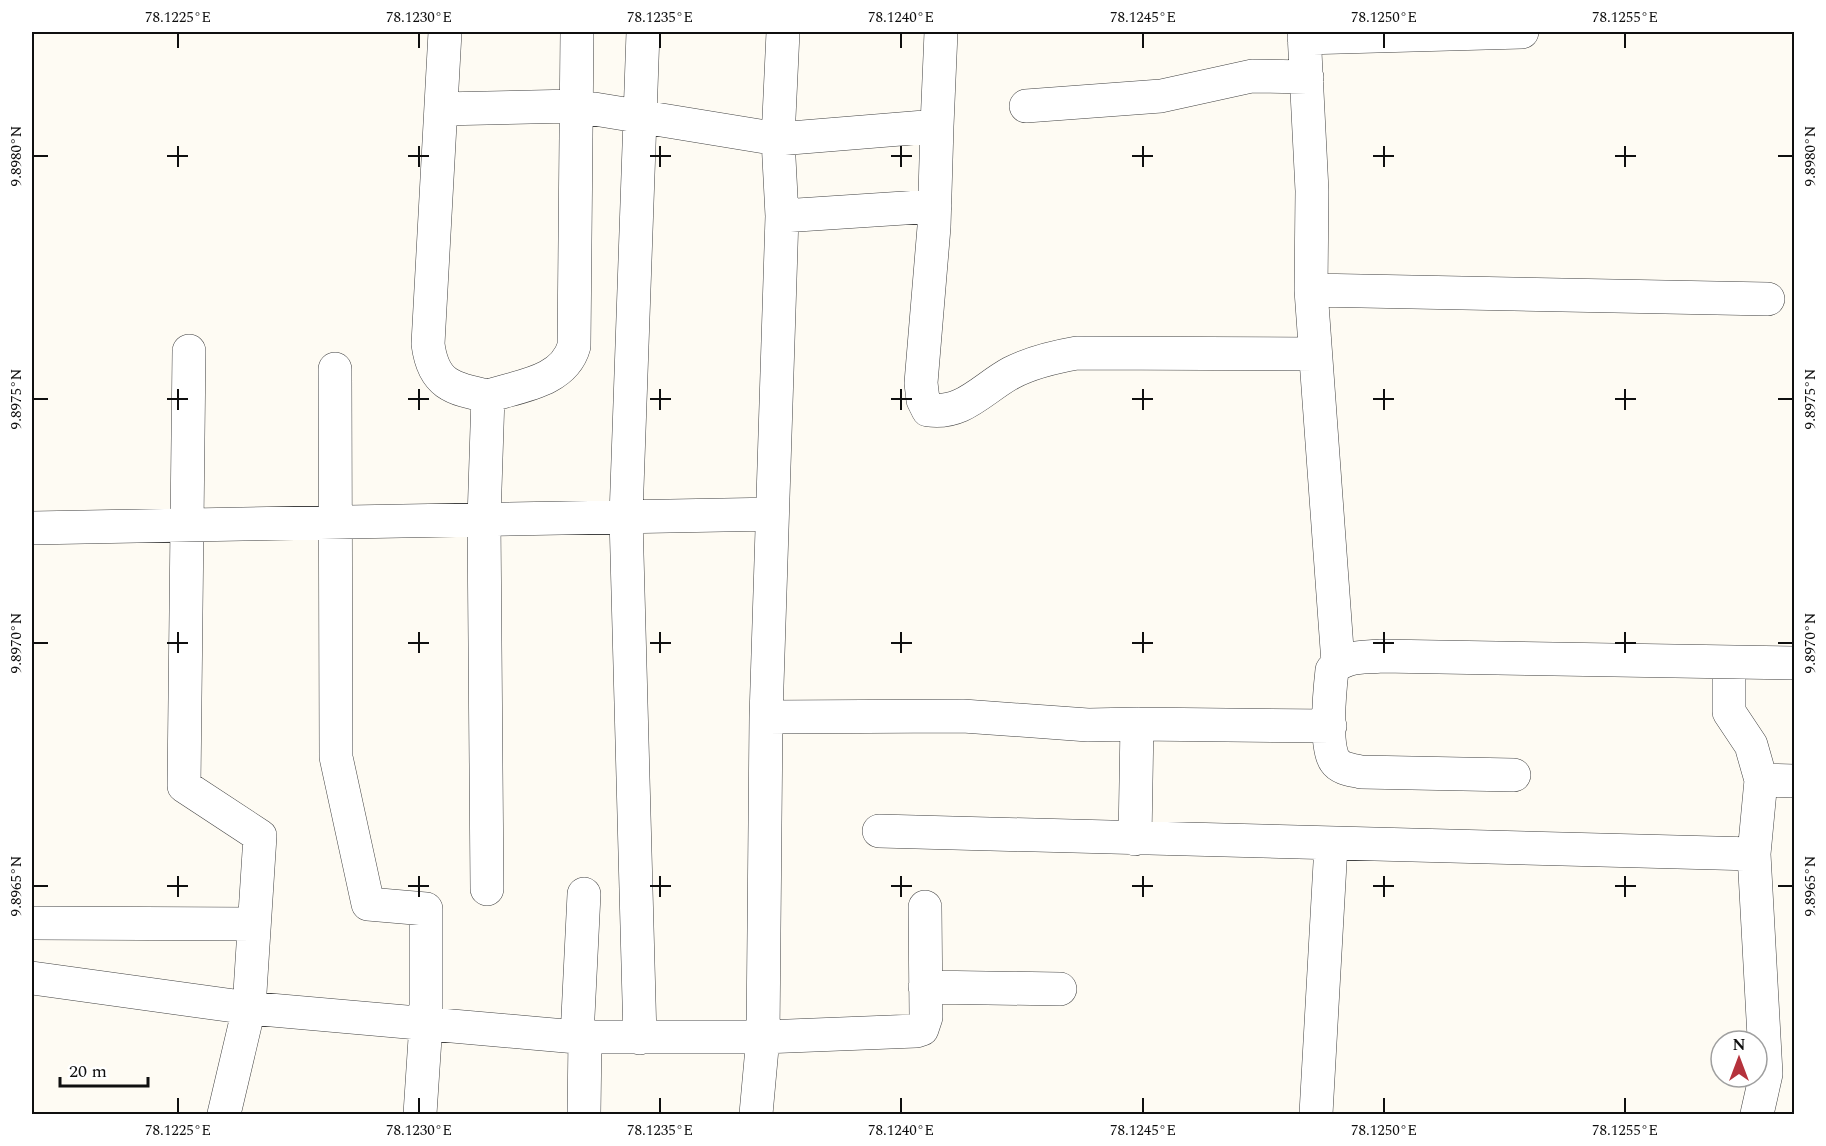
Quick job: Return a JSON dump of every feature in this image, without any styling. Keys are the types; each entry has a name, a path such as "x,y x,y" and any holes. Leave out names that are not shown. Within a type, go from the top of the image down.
{"street":[{"path":"445,32 429,344 430,363 441,380 460,390 488,396 560,371 571,358 574,346 577,32"},
{"path":"640,1038 626,517 643,32"},
{"path":"756,1114 763,1037 766,717 782,216 778,139 783,32"},
{"path":"941,32 935,206 927,330 921,383 923,400 928,410 956,409 1011,373 1040,360 1077,353 1315,354"},
{"path":"1338,663 1311,290 1311,191 1304,35 1522,32"},
{"path":"1026,106 1161,96 1252,76 1307,77"},
{"path":"441,109 576,106 778,139 937,126"},
{"path":"782,216 935,206"},
{"path":"1311,290 1768,299"},
{"path":"189,351 185,525 184,786 260,836 249,1008 224,1114"},
{"path":"335,369 336,757 368,904 426,909 426,1023 420,1114"},
{"path":"487,889 484,520 488,396"},
{"path":"32,528 772,514"},
{"path":"1514,775 1361,772 1344,768 1335,762 1330,747 1332,670 1338,663 1350,659 1381,656 1794,663"},
{"path":"1729,662 1729,712 1751,745 1761,780 1754,854 1766,1074 1757,1114"},
{"path":"766,717 963,716 1088,726 1137,724 1330,726"},
{"path":"1135,839 1137,724"},
{"path":"1761,780 1794,781"},
{"path":"879,831 1331,845 1754,854"},
{"path":"1316,1114 1331,845"},
{"path":"584,894 581,1037 584,1114"},
{"path":"32,978 249,1008 581,1037 763,1037 916,1031 925,1023 925,906"},
{"path":"32,923 254,924"},
{"path":"926,987 1060,989"}]}
